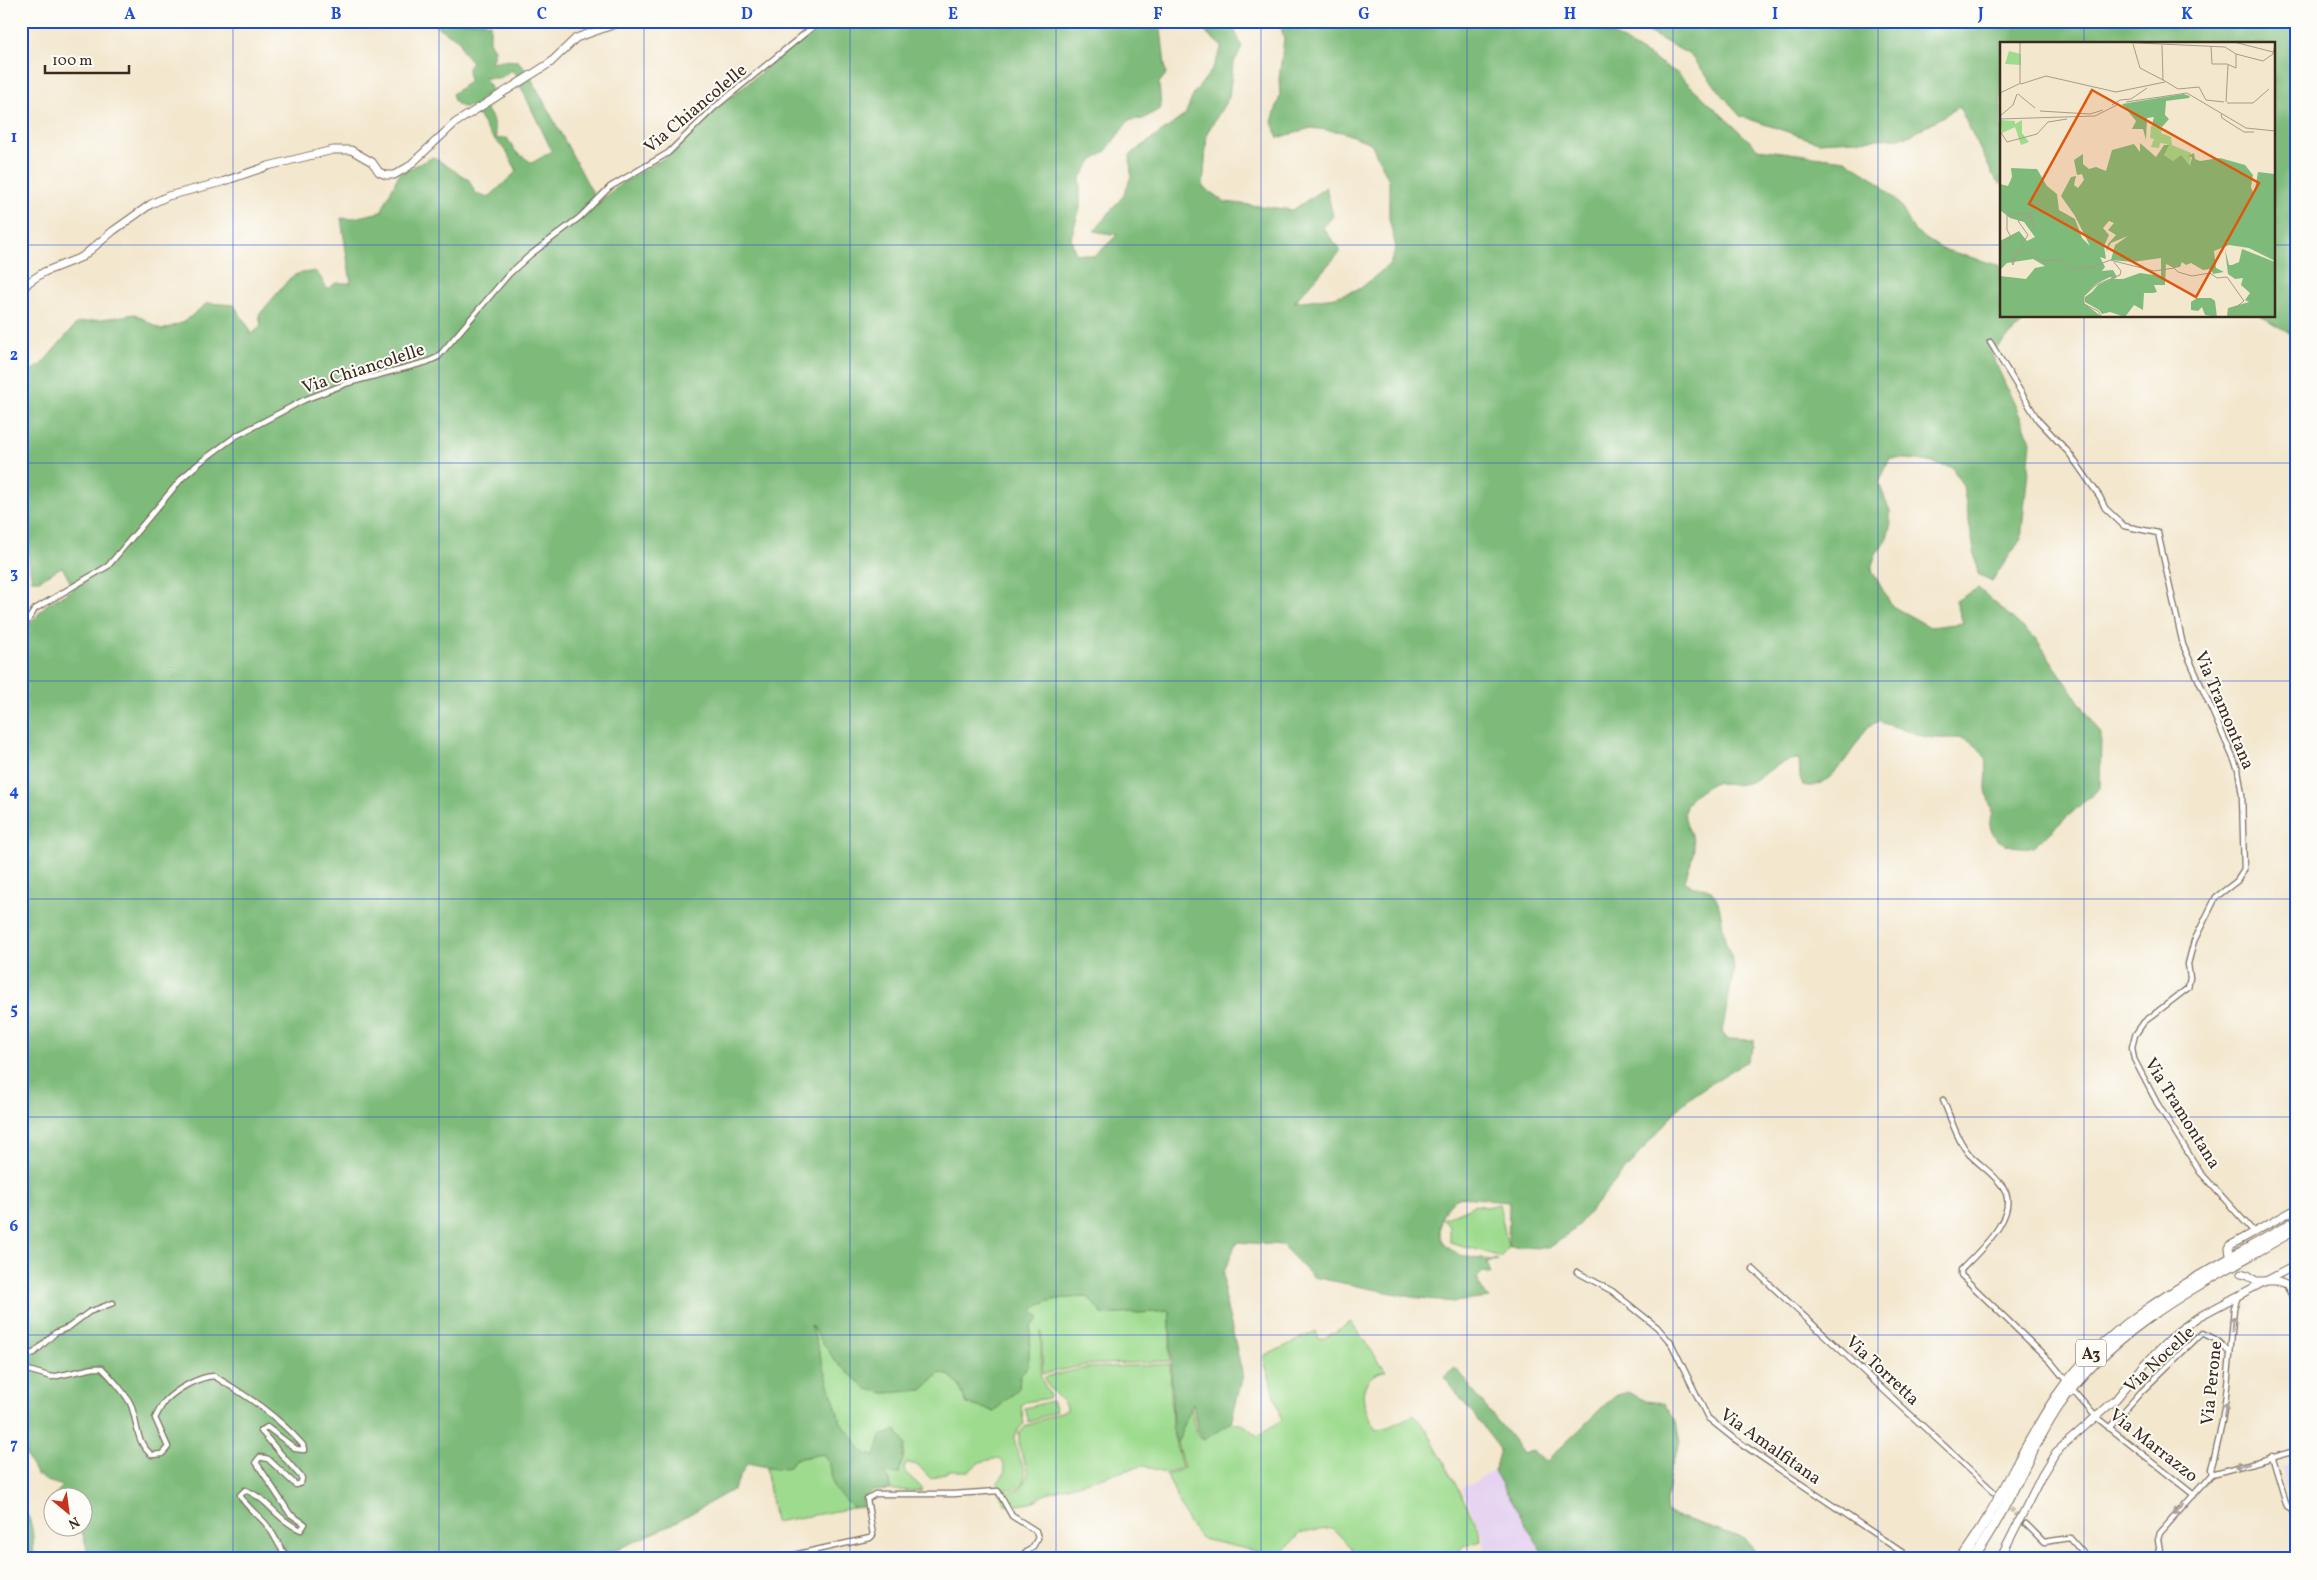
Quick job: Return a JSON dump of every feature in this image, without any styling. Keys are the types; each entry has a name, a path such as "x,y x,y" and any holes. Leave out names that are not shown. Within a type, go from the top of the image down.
{"highway":[{"name":"A3","path":"1961,1559 1986,1522 2044,1415 2068,1380 2092,1352 2137,1315 2296,1220"},
{"name":"A3","path":"1972,1559 1989,1533 2051,1418 2072,1387 2099,1357 2142,1321 2296,1229"}],"main road":[{"path":"21,291 29,282 44,272 82,258 119,227 151,204 168,196 268,166 333,150 351,150 372,162 379,172 386,175 394,174 408,167 455,123 550,63 576,38 624,21"},
{"path":"2230,1254 2229,1248 2231,1245 2296,1209"},
{"path":"2000,1559 2042,1475 2056,1452 2116,1399 2146,1363 2178,1332 2198,1317 2294,1266"},
{"path":"2286,1285 2286,1274 2294,1266"},
{"path":"2255,1286 2239,1270 2256,1281 2276,1281 2286,1285"},
{"path":"2280,1274 2286,1285"},
{"path":"2247,1279 2247,1290"}],"street":[{"name":"Via Chiancolelle","path":"21,631 35,609 108,566 183,477 236,436 304,400 348,383 427,362 438,357 509,274 530,255 580,217 610,187 668,153 715,107 820,21"},
{"name":"Via Tramontana","path":"1990,342 2038,420 2069,454 2100,497 2105,508 2124,526 2158,533 2183,645 2238,769 2242,796 2244,870 2237,881 2216,897 2194,941 2188,964 2190,978 2188,988 2144,1022 2135,1035 2132,1047 2134,1060 2157,1103 2200,1172 2254,1232"},
{"path":"1944,1100 1962,1144 1970,1155 1984,1166 2003,1188 2008,1202 2007,1213 1994,1233 1962,1270 1961,1275 2051,1362 2064,1378"},
{"name":"Via Torretta","path":"1753,1269 1994,1492"},
{"name":"Via Amalfitana","path":"1577,1272 1612,1291 1657,1327 1671,1343 1708,1418 1733,1438 1912,1559"},
{"path":"2286,1285 2296,1303"},
{"name":"Via Perone","path":"2212,1474 2211,1469 2222,1432 2234,1308 2239,1295"},
{"path":"21,1356 34,1353 55,1333 89,1312 113,1303"},
{"name":"Via Nocelle","path":"2110,1428 2141,1392 2202,1333 2215,1339 2230,1353"},
{"path":"21,1368 52,1377 102,1368 131,1405 137,1434 145,1449 152,1455 162,1454 168,1447 155,1418 165,1402 185,1387 205,1376 214,1376 257,1402 283,1423 303,1445 304,1450 296,1450 268,1427 262,1431 302,1478 301,1483 296,1485 268,1459 260,1457 256,1462 290,1514 305,1524 301,1530 288,1524 254,1493 245,1490 240,1495 243,1502 269,1528 282,1551 289,1559"},
{"name":"Via Marrazzo","path":"2075,1393 2096,1417 2194,1495"},
{"path":"2161,1559 2158,1539 2160,1532 2212,1474 2296,1451"},
{"path":"2276,1456 2287,1506 2296,1515"},
{"path":"784,1559 798,1554 870,1538 872,1535 867,1499 874,1494 953,1494 998,1491 1012,1516 1036,1531 1038,1538 1032,1548 1018,1559"},
{"path":"2026,1524 2044,1542 2070,1538 2088,1559"}],"shaded area":[{"path":"2296,1464 2296,1503 2290,1505 2281,1467"},
{"path":"1494,1471 1545,1559 1486,1559 1483,1535 1461,1489"}],"green space":[{"path":"428,21 485,22 490,24 490,43 495,51 491,62 503,60 518,61 525,69 522,75 518,76 511,70 500,78 484,78 494,92 492,98 482,98 477,105 464,107 458,105 453,99 452,94 469,82 468,68 472,62 462,50 460,41"},
{"path":"824,21 1160,21 1166,74 1159,83 1161,108 1143,119 1129,120 1106,151 1091,162 1080,179 1080,208 1071,238 1075,253 1095,256 1117,235 1094,231 1124,195 1131,176 1130,155 1185,115 1194,93 1212,70 1222,47 1200,27 1200,21 1234,21 1234,29 1242,47 1233,64 1229,97 1207,133 1203,187 1225,202 1293,210 1326,187 1333,216 1323,228 1341,251 1294,302 1335,297 1361,288 1390,264 1396,248 1389,218 1389,180 1371,143 1342,132 1311,128 1278,138 1272,122 1280,96 1279,80 1284,38 1279,21 1591,21 1677,73 1758,149 1845,160 1875,179 1900,205 1915,232 1942,249 2000,266 2000,318 2029,318 1991,353 2031,441 2021,539 1992,581 1978,574 1963,486 1952,467 1918,460 1890,458 1879,483 1890,511 1890,527 1886,541 1875,556 1872,571 1892,606 1930,627 1963,623 1956,601 1978,588 2037,640 2101,734 2100,788 2033,847 2006,844 2000,841 1992,832 1990,823 1991,809 1986,791 1986,761 1976,746 1967,740 1914,734 1878,722 1870,725 1838,769 1821,783 1812,786 1803,785 1800,777 1799,759 1779,764 1743,784 1731,785 1715,782 1697,794 1685,808 1686,822 1694,848 1685,882 1693,887 1709,889 1718,902 1724,937 1734,969 1722,1032 1727,1039 1754,1040 1754,1046 1747,1061 1702,1089 1679,1107 1573,1231 1549,1248 1508,1247 1509,1201 1459,1198 1452,1202 1443,1214 1440,1229 1441,1237 1444,1244 1461,1255 1498,1260 1487,1262 1491,1274 1483,1272 1477,1278 1481,1288 1489,1298 1454,1302 1412,1297 1313,1277 1282,1245 1237,1242 1224,1271 1224,1295 1243,1376 1231,1422 1204,1440 1197,1432 1193,1403 1177,1443 1173,1430 1170,1311 1103,1315 1088,1297 1059,1299 1039,1305 1033,1309 1040,1318 1031,1327 1028,1366 1020,1375 1019,1388 994,1411 967,1404 959,1386 951,1376 940,1373 922,1390 885,1393 867,1389 836,1362 811,1325 840,1421 865,1454 875,1456 881,1436 897,1430 905,1445 899,1474 884,1473 889,1481 890,1490 874,1491 863,1498 863,1507 853,1508 833,1487 830,1464 823,1454 795,1459 789,1467 777,1469 747,1463 734,1489 667,1527 596,1559 90,1559 84,1538 92,1538 92,1488 61,1488 63,1486 47,1481 36,1474 21,1446 21,635 46,605 74,589 62,567 39,580 32,580 27,549 21,532 21,375 40,366 77,323 135,314 162,330 184,322 207,303 234,305 249,328 251,335 261,326 259,315 290,278 297,274 315,271 327,289 336,283 351,283 341,218 349,219 381,212 399,174 433,157 469,180 475,193 488,198 517,171 506,151 491,136 476,112 485,107 492,118 497,139 507,138 516,152 532,163 552,151 520,85 531,78 598,203 622,183 669,155 716,109"},
{"path":"1628,21 2296,21 2296,337 2264,318 2274,318 2274,42 2000,42 2000,183 1993,175 1959,107 1911,135 1896,138 1818,142 1740,116 1690,55"},
{"path":"1499,1204 1508,1247 1501,1257 1450,1242 1450,1226 1443,1219 1475,1205 1487,1207"},
{"path":"1088,1297 1103,1315 1170,1311 1170,1361 1086,1365 1043,1374 1041,1331 1041,1378 1050,1396 1049,1398 1025,1402 1021,1405 1024,1424 1017,1432 1015,1442 1025,1478 1022,1484 1014,1488 998,1489 998,1482 1005,1473 1003,1462 998,1458 980,1462 969,1471 950,1471 931,1479 918,1465 907,1463 904,1467 905,1472 922,1488 922,1491 890,1490 889,1481 884,1473 903,1462 905,1445 897,1431 875,1456 865,1454 840,1421 810,1323 836,1362 885,1393 922,1390 940,1373 951,1376 959,1386 967,1404 994,1411 1019,1388 1020,1375 1028,1366 1033,1309 1053,1300"},
{"path":"1351,1322 1386,1371 1369,1379 1363,1392 1367,1411 1376,1430 1388,1427 1414,1415 1428,1432 1480,1531 1481,1541 1460,1549 1465,1559 1354,1559 1352,1548 1332,1528 1301,1533 1281,1554 1270,1551 1265,1553 1202,1539 1189,1524 1167,1475 1184,1468 1177,1443 1191,1406 1195,1433 1203,1440 1231,1422 1244,1425 1258,1436 1282,1419 1263,1357 1316,1331 1319,1339 1325,1338"},
{"path":"1170,1364 1172,1430 1182,1467 1165,1474 1145,1465 1050,1492 1030,1503 1013,1506 1005,1504 999,1492 1015,1491 1022,1487 1028,1473 1019,1446 1019,1433 1026,1426 1068,1409 1049,1388 1045,1377 1086,1368"},
{"path":"1455,1368 1523,1454 1532,1451 1547,1461 1614,1396 1628,1392 1646,1401 1664,1403 1676,1422 1680,1442 1670,1471 1666,1503 1667,1513 1746,1539 1759,1559 1546,1559 1494,1471 1500,1449 1444,1377"},
{"path":"1052,1401 1056,1411 1029,1422 1025,1408"},
{"path":"823,1454 830,1464 833,1487 853,1508 775,1522 766,1468 789,1467 795,1459"},
{"path":"21,1508 26,1512 31,1524 34,1559 21,1559"}],"tunnel":[{"path":"2006,1504 2026,1524"}]}
